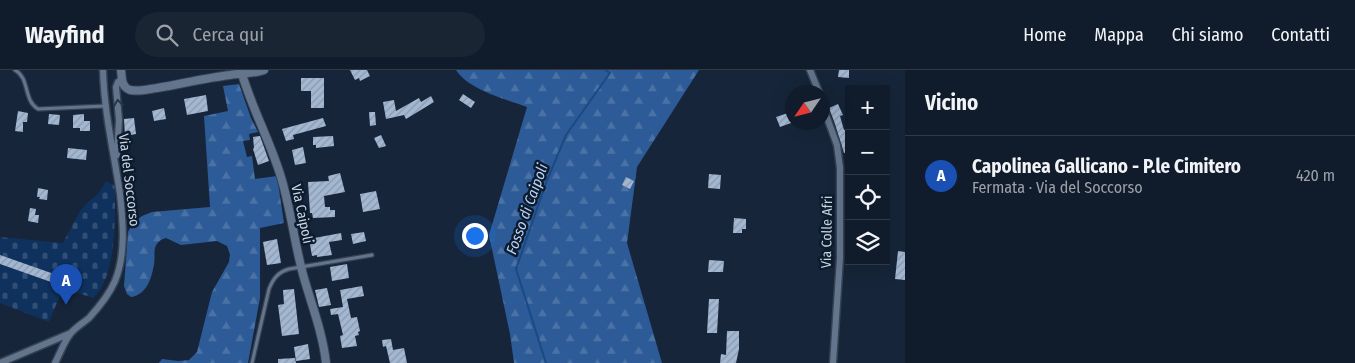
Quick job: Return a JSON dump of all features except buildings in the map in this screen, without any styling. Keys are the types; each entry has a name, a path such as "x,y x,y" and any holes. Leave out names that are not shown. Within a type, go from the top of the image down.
{"street":[{"name":"Via del Soccorso","path":"56,363 71,333 90,317 110,290 117,275 122,246 123,227 116,164 106,106 103,70"},
{"path":"121,70 122,80 127,88 134,90 151,89 241,72 264,70"},
{"path":"810,70 816,85"},
{"name":"Via Caipoli","path":"241,72 250,100 281,176 301,267 326,363"},
{"path":"116,164 119,120 116,87 118,82 122,80"},
{"name":"Via Colle Afri","path":"830,126 837,145 840,168 840,258 833,363"},
{"path":"0,363 71,333"}],"lane":[{"path":"15,70 22,76 30,101 38,109 106,106"},
{"path":"252,363 268,293 273,281 282,272 372,255"}],"green space":[{"path":"456,70 699,70 637,167 627,243 662,363 514,363 510,334 489,235 527,107 478,88 469,83"},
{"path":"239,84 258,132 249,134 250,140 243,141 247,157 252,156 255,179 277,176 284,223 260,228 260,298 248,363 159,363 162,359 189,360 197,352 212,292 229,262 230,254 227,246 217,241 181,245 166,238 162,239 155,248 153,269 148,285 141,293 131,297 127,294 124,286 128,232 133,223 142,216 152,212 210,207 204,116 228,111 223,86"},
{"path":"106,181 115,186 115,213 111,261 101,289 93,298 63,288 49,322 0,303 0,237 63,243 80,211 98,194"}],"waterway":[{"name":"Fosso di Caipoli","path":"546,363 516,269 546,183 566,135 610,73 605,70"}],"place":[{"name":"Capolinea Gallicano - P.le Cimitero","path":"66,305"}]}
